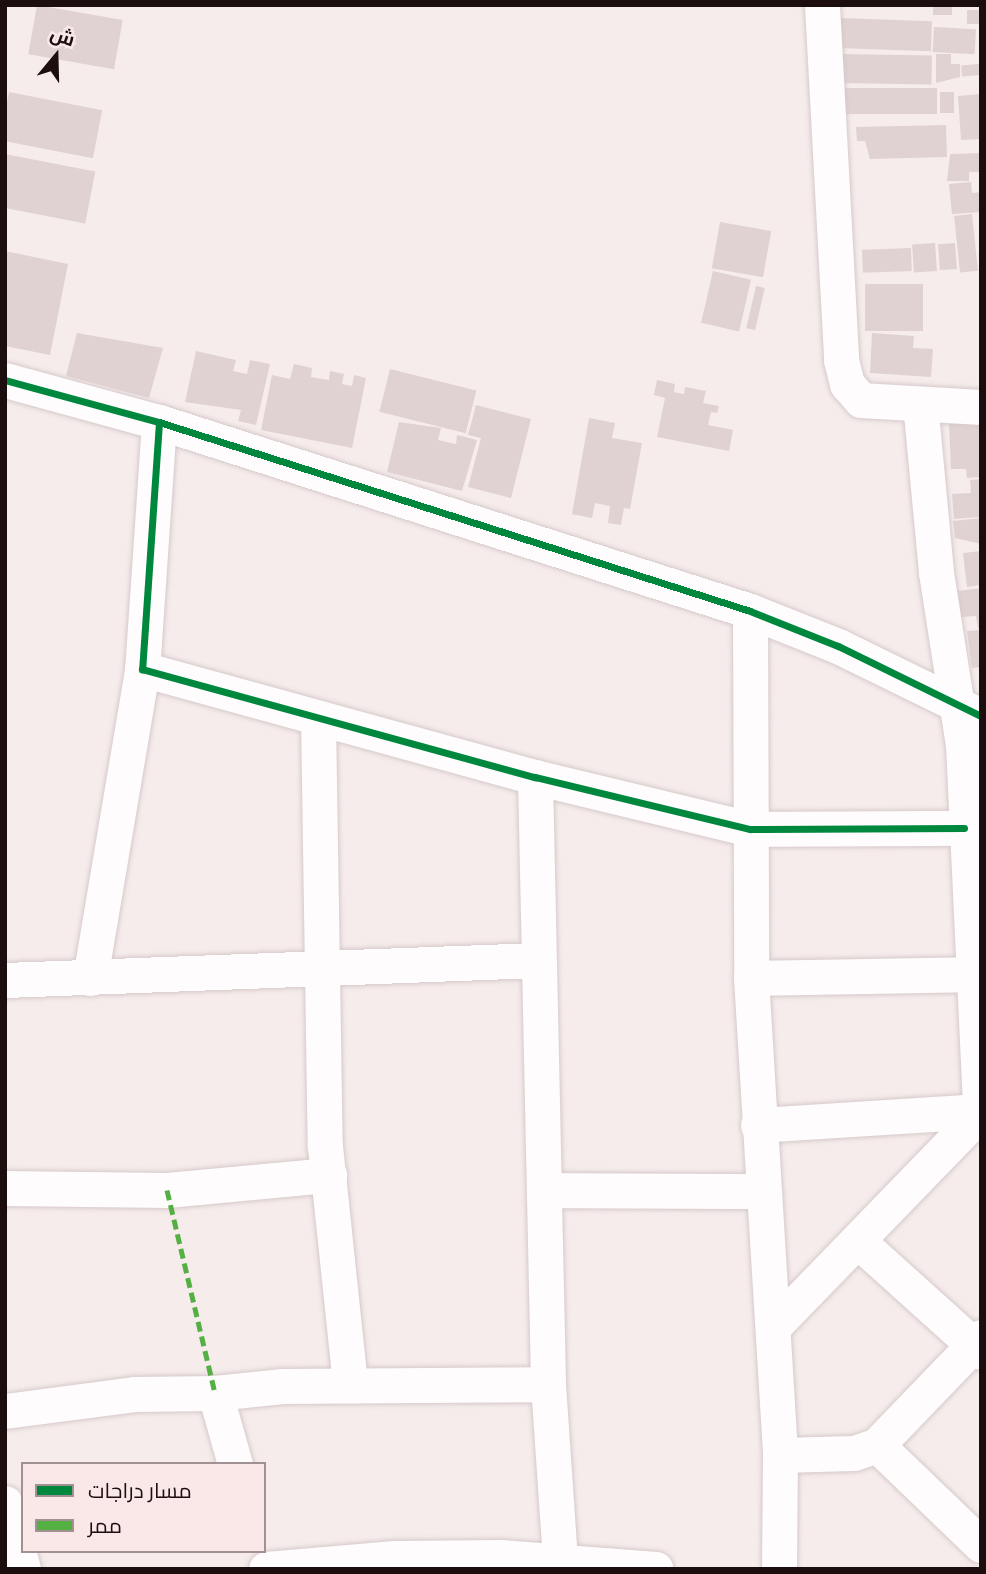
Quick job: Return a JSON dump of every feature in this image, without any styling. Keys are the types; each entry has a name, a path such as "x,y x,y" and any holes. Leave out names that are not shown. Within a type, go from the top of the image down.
{"street":[{"path":"822,5 843,373 860,400 981,407"},
{"path":"5,380 159,422 750,611 838,646 969,710"},
{"path":"773,1327 859,1242 979,1111 976,974 964,828 969,710 936,572 920,404"},
{"path":"90,978 142,669 159,422"},
{"path":"750,611 751,978 762,1191 773,1327 779,1455 779,1569"},
{"path":"142,669 535,777 750,829 964,828"},
{"path":"318,718 326,971 323,1092 328,1175 350,1384"},
{"path":"535,777 546,1190 548,1384 560,1559"},
{"path":"5,980 326,971 538,960"},
{"path":"751,978 976,974"},
{"path":"758,1125 979,1111"},
{"path":"5,1188 167,1190 328,1175"},
{"path":"546,1190 762,1191"},
{"path":"779,1455 854,1453 877,1445 978,1345 859,1242"},
{"path":"5,1411 134,1394 215,1393 350,1384 548,1384"},
{"path":"215,1393 233,1462"},
{"path":"877,1445 981,1545"},
{"path":"5,1503 23,1569"},
{"path":"265,1569 395,1558 560,1559 656,1569"}],"building":[{"path":"37,5 123,20 114,69 28,54"},
{"path":"933,5 952,5 952,15 933,15"},
{"path":"967,10 981,10 981,24 967,24"},
{"path":"838,18 932,21 931,51 837,48"},
{"path":"934,27 976,29 975,54 933,52"},
{"path":"840,54 932,56 931,85 839,83"},
{"path":"936,54 951,54 951,64 960,64 960,77 936,83"},
{"path":"979,64 980,75 962,77 961,66"},
{"path":"844,88 937,88 937,114 844,114"},
{"path":"9,92 102,110 93,158 5,141 5,113"},
{"path":"940,92 954,92 954,113 940,113"},
{"path":"981,94 981,139 961,140 958,96"},
{"path":"946,125 947,157 870,159 865,141 857,141 856,127"},
{"path":"981,153 981,172 969,172 969,181 947,181 950,154"},
{"path":"5,154 95,172 85,224 5,208"},
{"path":"971,182 972,193 981,192 981,212 952,214 949,184"},
{"path":"972,214 978,271 960,273 954,216"},
{"path":"720,222 771,231 763,277 712,268"},
{"path":"935,243 937,271 914,273 912,245"},
{"path":"955,243 957,269 940,270 938,244"},
{"path":"911,248 912,271 863,273 862,250"},
{"path":"5,251 68,264 50,355 5,346"},
{"path":"713,271 751,280 739,331 701,323"},
{"path":"865,284 923,284 923,331 865,331"},
{"path":"756,286 765,288 755,330 746,328"},
{"path":"77,333 163,348 149,398 66,376"},
{"path":"872,333 914,336 913,348 933,349 931,377 870,373"},
{"path":"196,351 236,360 233,371 247,374 250,360 270,364 256,425 238,421 241,410 185,402"},
{"path":"294,364 312,368 311,377 329,380 330,371 344,374 342,384 352,386 354,375 366,378 352,448 261,430 272,375 290,379"},
{"path":"390,369 476,391 466,433 379,412"},
{"path":"657,380 675,384 674,392 684,394 685,387 706,391 703,403 719,406 717,413 711,412 708,425 733,430 729,451 657,437 665,398 654,395"},
{"path":"476,405 531,419 511,498 468,487 481,438 468,435"},
{"path":"589,418 615,423 612,438 642,443 630,509 624,508 621,525 608,523 610,506 595,503 592,518 572,514"},
{"path":"399,422 441,428 438,440 456,444 457,435 477,440 462,491 387,472"},
{"path":"981,423 981,477 967,478 966,469 951,469 949,424"},
{"path":"981,479 981,517 954,519 952,494 971,493 970,480"},
{"path":"981,518 981,544 955,538 953,521"},
{"path":"981,551 981,585 967,587 963,553"},
{"path":"981,588 981,628 978,628 976,616 961,617 958,591"},
{"path":"981,630 981,667 972,668 967,631"}],"marked path":[{"path":"167,1190 215,1393"}],"cycle path":[{"path":"5,380 159,422 750,611 838,646 981,716"},
{"path":"159,422 142,669 535,777 750,829 964,828"}]}
